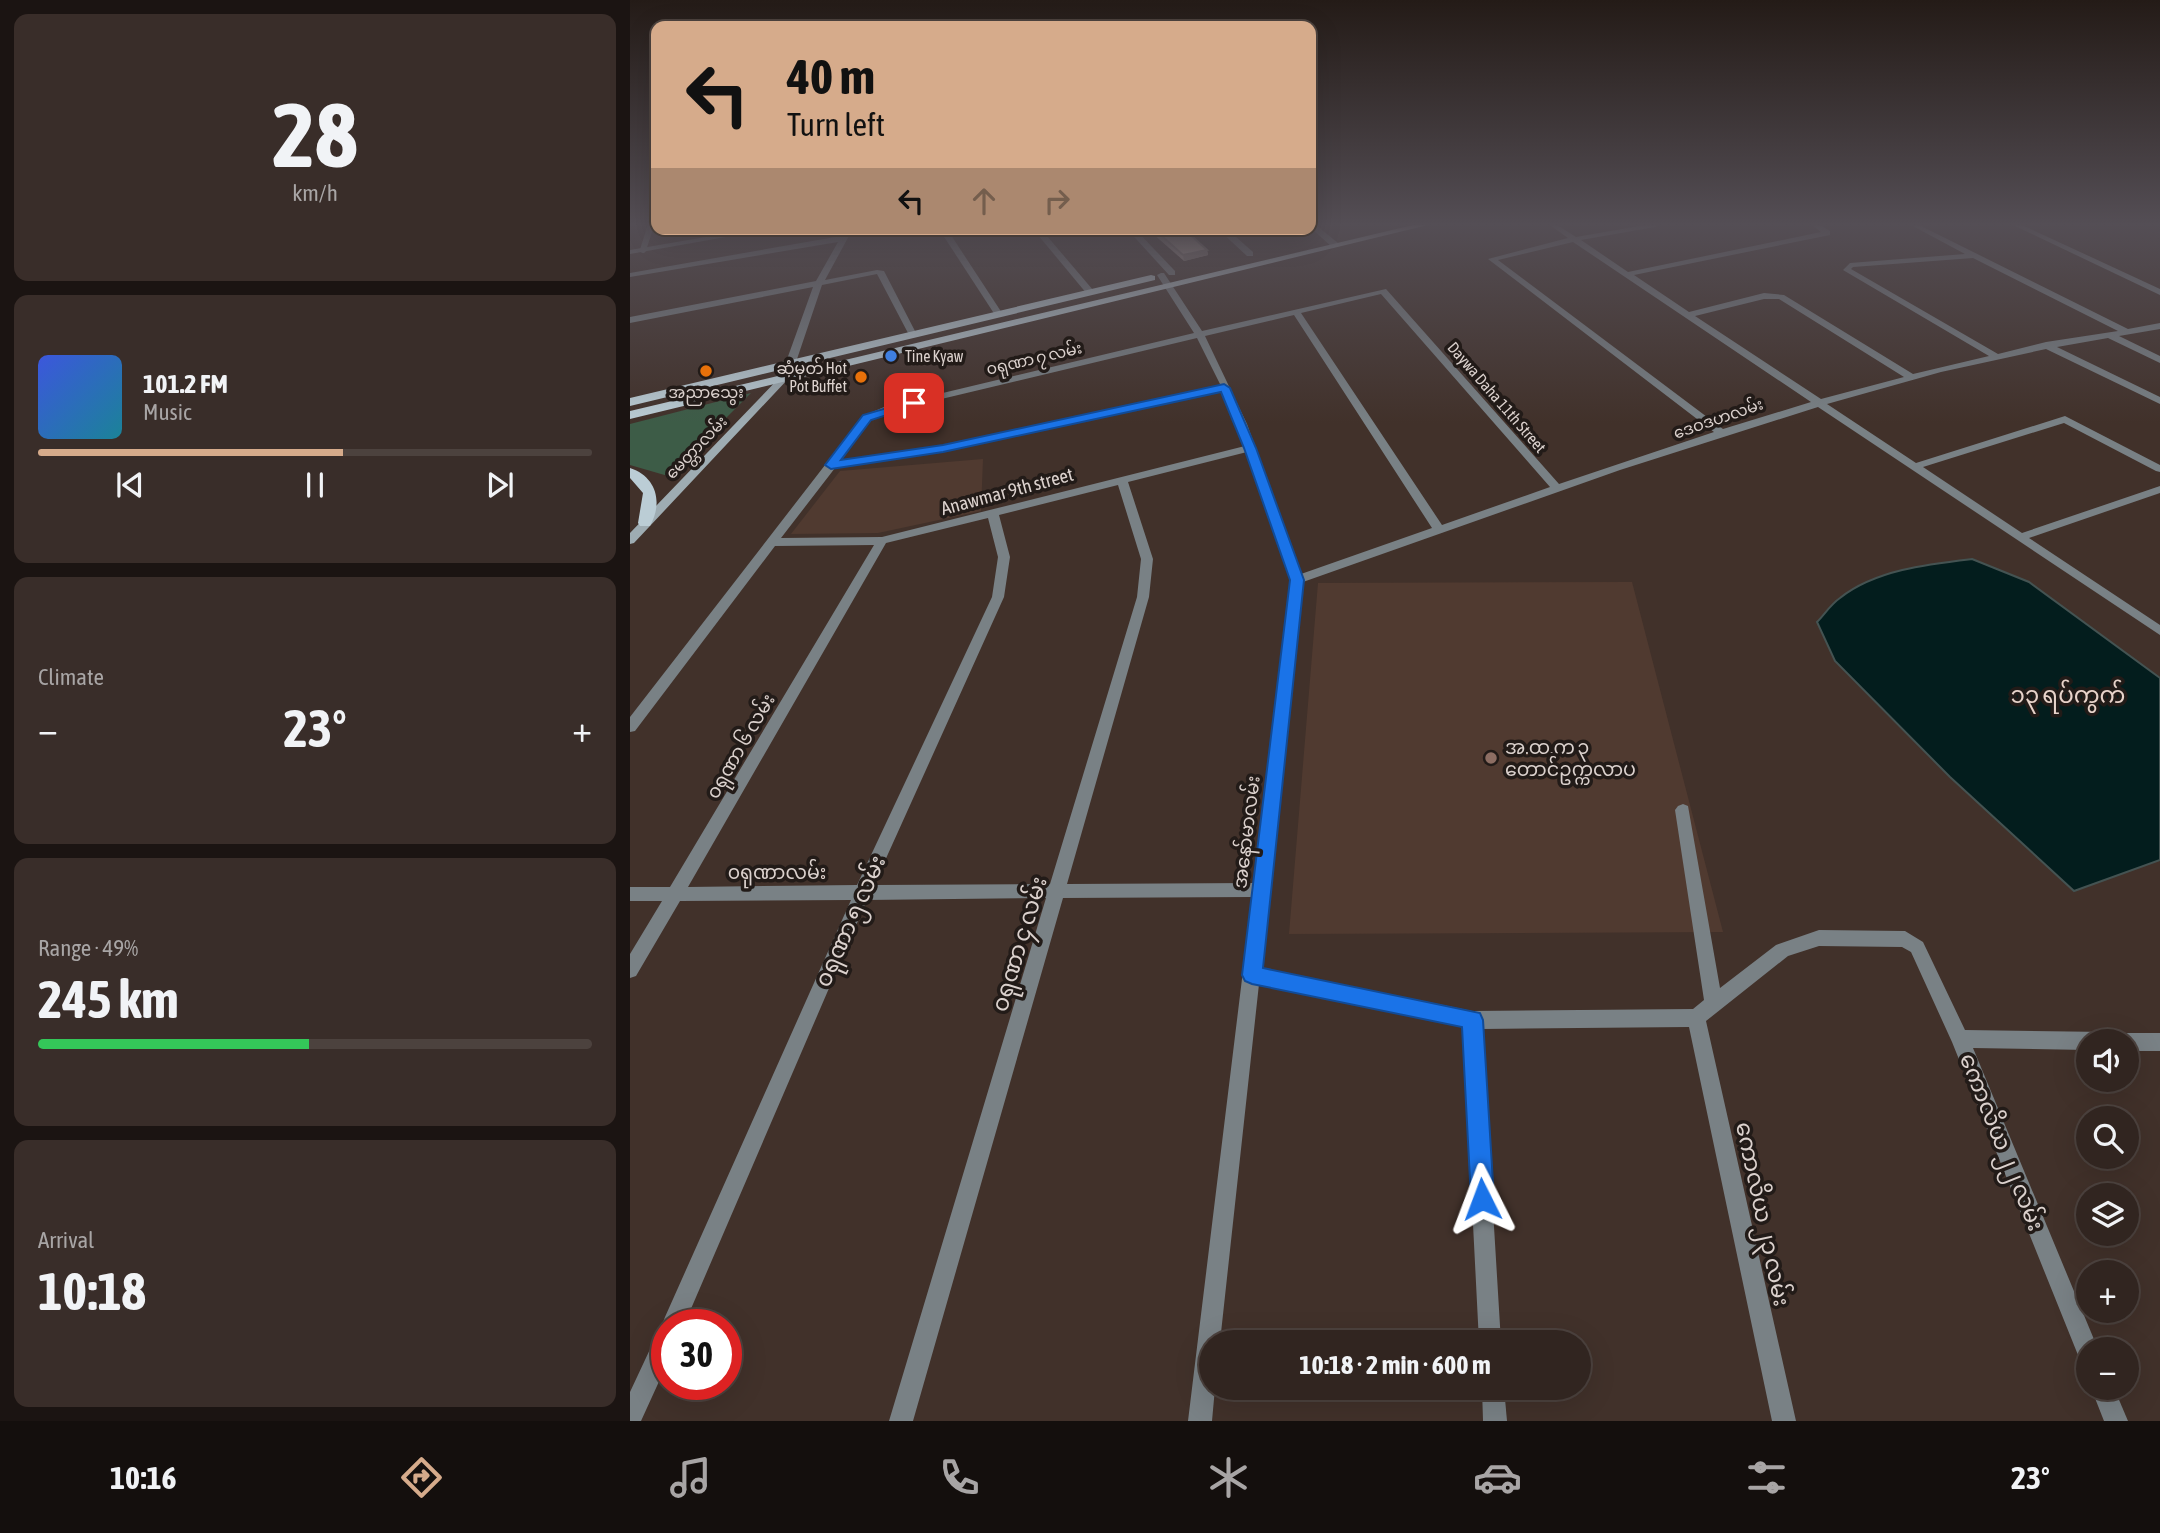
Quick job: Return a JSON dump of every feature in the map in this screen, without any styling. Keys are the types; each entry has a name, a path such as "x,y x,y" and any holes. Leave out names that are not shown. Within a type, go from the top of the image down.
{"main road":[{"path":"630,402 1094,291"},
{"path":"630,415 1016,322 1121,291"},
{"path":"1004,312 1016,322"},
{"path":"785,377 791,362"},
{"name":"မေတ္တာလမ်း","path":"630,540 785,377"},
{"path":"630,472 645,482 650,491 652,503 645,523"}],"street":[{"path":"630,320 777,291"},
{"path":"791,362 816,291"},
{"path":"891,291 912,333"},
{"path":"989,291 1004,312"},
{"name":"အနော်မာလမ်း","path":"1175,291 1200,335 1250,448 1297,580 1200,1421"},
{"name":"၀ရုဏာ ၇ လမ်း","path":"630,727 770,541 867,418 878,412 1378,291"},
{"name":"၀ရုဏာ ၇ လမ်း","path":"1381,291 1385,292"},
{"path":"1535,291 1722,433"},
{"path":"1656,291 2160,631"},
{"path":"1884,291 1994,355"},
{"path":"2048,291 2126,331"},
{"name":"Daywa Daha 11th Street","path":"1385,292 1558,490"},
{"path":"1691,314 1764,296 1781,297 1911,377"},
{"path":"1296,312 1440,531"},
{"name":"ဒေဝဒဟလမ်း","path":"1297,580 1819,401 1994,355 2160,326"},
{"path":"2108,334 2160,360"},
{"path":"2046,345 2160,401"},
{"path":"831,465 969,443 1224,388"},
{"path":"1916,466 2066,419 2160,470"},
{"name":"Anawmar 9th street","path":"770,541 882,541 1250,448"},
{"name":"၀ရုဏာ ၄ လမ်း","path":"901,1421 1143,597 1147,559 1122,479"},
{"path":"2021,537 2160,489"},
{"name":"၀ရုဏာ ၅ လမ်း","path":"680,1309 862,893 998,597 1004,557 993,514"},
{"name":"၀ရုဏာ ၆ လမ်း","path":"630,970 882,541"},
{"path":"2146,621 2160,616"},
{"path":"1252,975 1472,1020 1696,1018 1714,1004 1683,810"},
{"name":"၀ရုဏာလမ်း","path":"630,894 1261,890"},
{"name":"ကောလိယ ၂၂ လမ်း","path":"1714,1004 1782,950 1818,938 1905,939 1917,947 1960,1039 2082,1337"},
{"name":"ကောလိယ ၂၃ လမ်း","path":"1696,1018 1784,1421"},
{"path":"1472,1020 1489,1330"},
{"path":"1960,1039 2076,1041"},
{"path":"2139,1042 2160,1042"},
{"path":"630,1418 651,1373"},
{"path":"1494,1400 1495,1421"},
{"path":"2107,1400 2116,1421"}],"shaded area":[{"path":"983,459 981,511 878,533 791,534 840,471"},
{"name":"အ.ထ.က ၃ တောင်ဥက္ကလာပ","path":"1632,582 1723,932 1289,934 1318,583"}],"green space":[{"path":"751,393 668,476 630,465 630,424"}],"water":[{"path":"1972,559 2029,582 2160,678 2160,860 2074,891 1950,777 1835,661 1817,622 1840,598 1854,588 1886,575 1921,566"}],"place":[{"name":"Tine Kyaw","path":"891,356"},
{"name":"အညာသွေး","path":"706,371"},
{"name":"ဆုံမှတ် Hot Pot Buffet","path":"861,377"},
{"name":"အ.ထ.က ၃ တောင်ဥက္ကလာပ","path":"1491,758"}],"district":[{"name":"၁၃ ရပ်ကွက်","path":"2068,695"}],"route":[{"path":"914,403 878,412 867,418 831,465 943,448 1086,420 1224,388 1250,448 1297,580 1252,975 1472,1020 1482,1199"}]}
